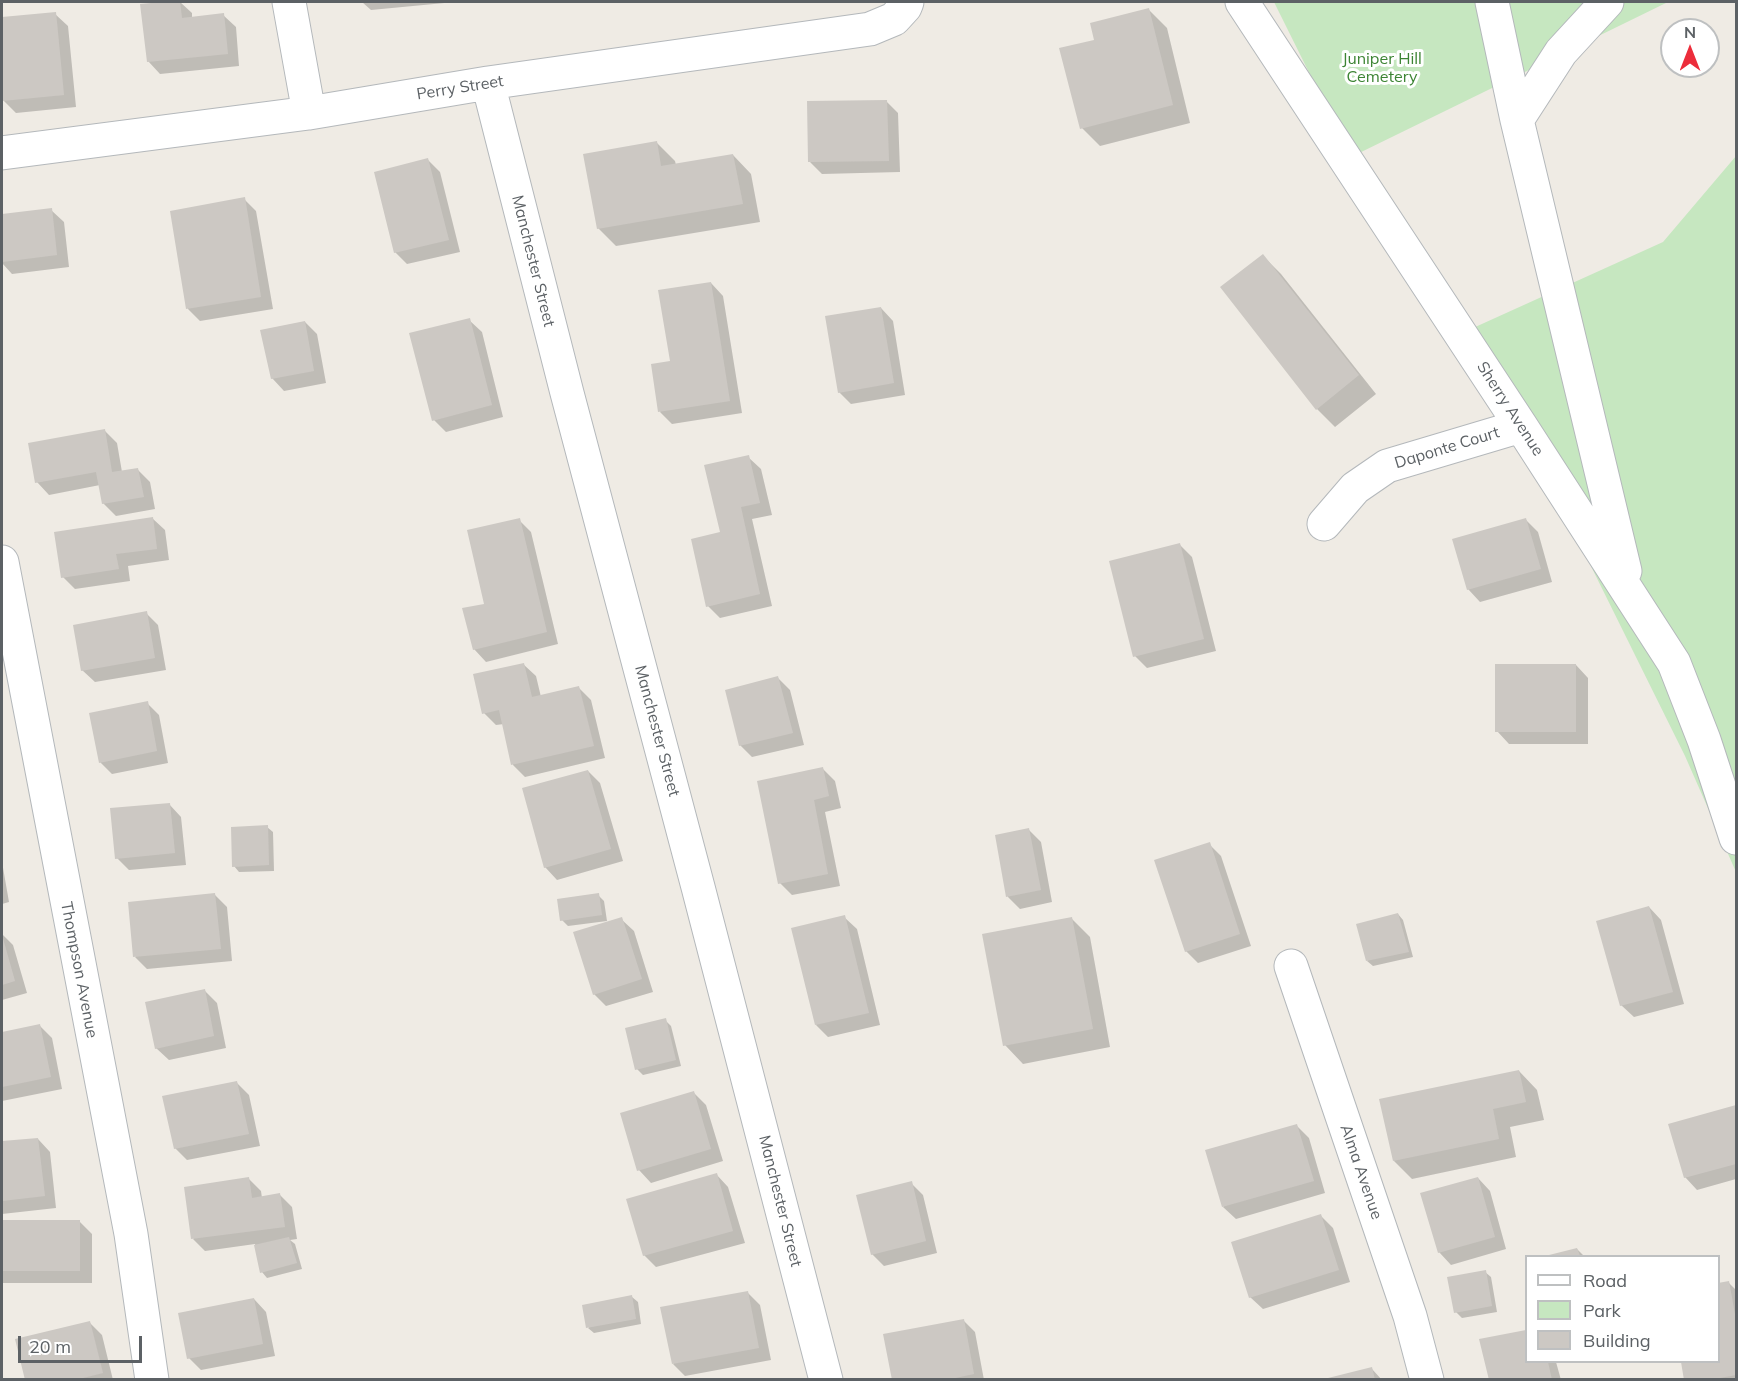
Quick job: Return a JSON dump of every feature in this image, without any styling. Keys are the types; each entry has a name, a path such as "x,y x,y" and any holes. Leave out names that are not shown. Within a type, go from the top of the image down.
{"street":[{"path":"289,2 309,113"},
{"name":"Perry Street","path":"2,153 309,113 488,83 870,29 894,19 907,2"},
{"name":"Sherry Avenue","path":"1242,2 1674,663 1704,740 1737,838"},
{"path":"1492,2 1517,120 1630,593"},
{"path":"1517,120 1561,52 1607,2"},
{"name":"Manchester Street","path":"488,83 826,1380"},
{"name":"Daponte Court","path":"1324,524 1355,488 1387,466 1521,426"},
{"name":"Thompson Avenue","path":"2,562 130,1234 152,1380"},
{"name":"Alma Avenue","path":"1291,966 1410,1316 1427,1380"}],"green space":[{"name":"Juniper Hill Cemetery","path":"1274,2 1668,2 1351,157"},
{"path":"1736,156 1736,872 1685,756 1473,328 1663,242"}],"building":[{"path":"180,2 182,18 224,13 228,54 147,62 140,4"},
{"path":"1149,8 1173,105 1080,129 1059,48 1094,40 1090,23"},
{"path":"56,12 64,95 2,101 2,17"},
{"path":"887,100 889,161 808,162 807,101"},
{"path":"657,141 661,166 733,154 743,204 597,229 583,154"},
{"path":"428,158 449,240 394,253 374,172"},
{"path":"245,197 261,297 186,309 170,211"},
{"path":"52,208 57,255 2,262 2,214"},
{"path":"1263,254 1359,375 1316,410 1220,287"},
{"path":"711,282 730,401 658,412 651,364 670,361 658,290"},
{"path":"881,307 894,383 838,393 825,316"},
{"path":"470,318 492,405 432,421 409,333"},
{"path":"305,321 314,371 271,379 260,330"},
{"path":"105,429 112,472 138,468 144,497 102,504 96,472 35,483 28,443"},
{"path":"749,455 760,503 741,507 760,594 706,607 691,539 720,532 704,465"},
{"path":"153,517 157,549 116,554 119,569 61,578 54,532"},
{"path":"520,518 547,632 473,650 462,608 484,604 467,530"},
{"path":"1526,518 1541,569 1467,590 1452,539"},
{"path":"1180,543 1204,639 1133,657 1109,561"},
{"path":"147,611 155,658 81,671 73,625"},
{"path":"524,663 532,697 579,686 594,746 511,765 499,710 482,714 473,674"},
{"path":"1495,664 1576,664 1576,732 1495,732"},
{"path":"778,676 793,733 739,746 725,690"},
{"path":"148,701 157,751 99,763 89,713"},
{"path":"823,767 829,796 814,800 828,874 778,884 757,781"},
{"path":"588,770 611,849 544,868 522,788"},
{"path":"170,803 175,853 115,859 110,808"},
{"path":"268,825 269,865 232,867 231,827"},
{"path":"1029,828 1041,890 1006,897 995,835"},
{"path":"1210,842 1240,934 1185,952 1154,860"},
{"path":"215,893 221,949 133,957 128,902"},
{"path":"599,893 602,915 560,921 557,899"},
{"path":"1649,906 1673,992 1620,1006 1596,921"},
{"path":"1398,913 1409,952 1366,961 1356,924"},
{"path":"845,915 869,1013 815,1025 791,928"},
{"path":"622,917 642,979 593,995 573,932"},
{"path":"1072,917 1093,1029 1003,1046 982,934"},
{"path":"2,935 15,981 2,985"},
{"path":"205,989 214,1036 155,1049 145,1002"},
{"path":"666,1018 676,1060 635,1070 625,1028"},
{"path":"40,1024 51,1077 2,1087 2,1032"},
{"path":"1519,1070 1526,1102 1493,1109 1499,1139 1393,1161 1379,1099"},
{"path":"237,1081 249,1134 174,1149 162,1096"},
{"path":"694,1091 711,1149 637,1171 620,1113"},
{"path":"1736,1105 1736,1164 1684,1178 1668,1124"},
{"path":"1297,1124 1314,1181 1222,1207 1205,1150"},
{"path":"38,1138 45,1196 2,1201 2,1141"},
{"path":"717,1173 733,1231 643,1256 626,1199"},
{"path":"249,1177 252,1198 280,1193 285,1227 191,1239 184,1187"},
{"path":"1478,1177 1495,1237 1438,1253 1420,1193"},
{"path":"912,1181 926,1241 871,1255 856,1195"},
{"path":"1321,1214 1339,1270 1249,1298 1231,1242"},
{"path":"2,1220 80,1220 80,1271 2,1271"},
{"path":"289,1237 297,1263 260,1273 254,1245"},
{"path":"1577,1248 1580,1255 1549,1255"},
{"path":"1486,1270 1492,1306 1454,1313 1447,1277"},
{"path":"1729,1281 1736,1320 1736,1375 1709,1380 1684,1380 1681,1363 1720,1363 1720,1283"},
{"path":"748,1291 759,1348 672,1364 660,1307"},
{"path":"632,1295 636,1319 586,1328 582,1305"},
{"path":"254,1298 263,1344 187,1359 178,1313"},
{"path":"964,1319 974,1374 946,1380 892,1380 883,1334"},
{"path":"90,1321 103,1373 75,1380 25,1380 15,1339"},
{"path":"1525,1330 1525,1363 1548,1363 1552,1380 1489,1380 1479,1339"},
{"path":"1372,1367 1375,1380 1324,1380 1324,1379"}]}
